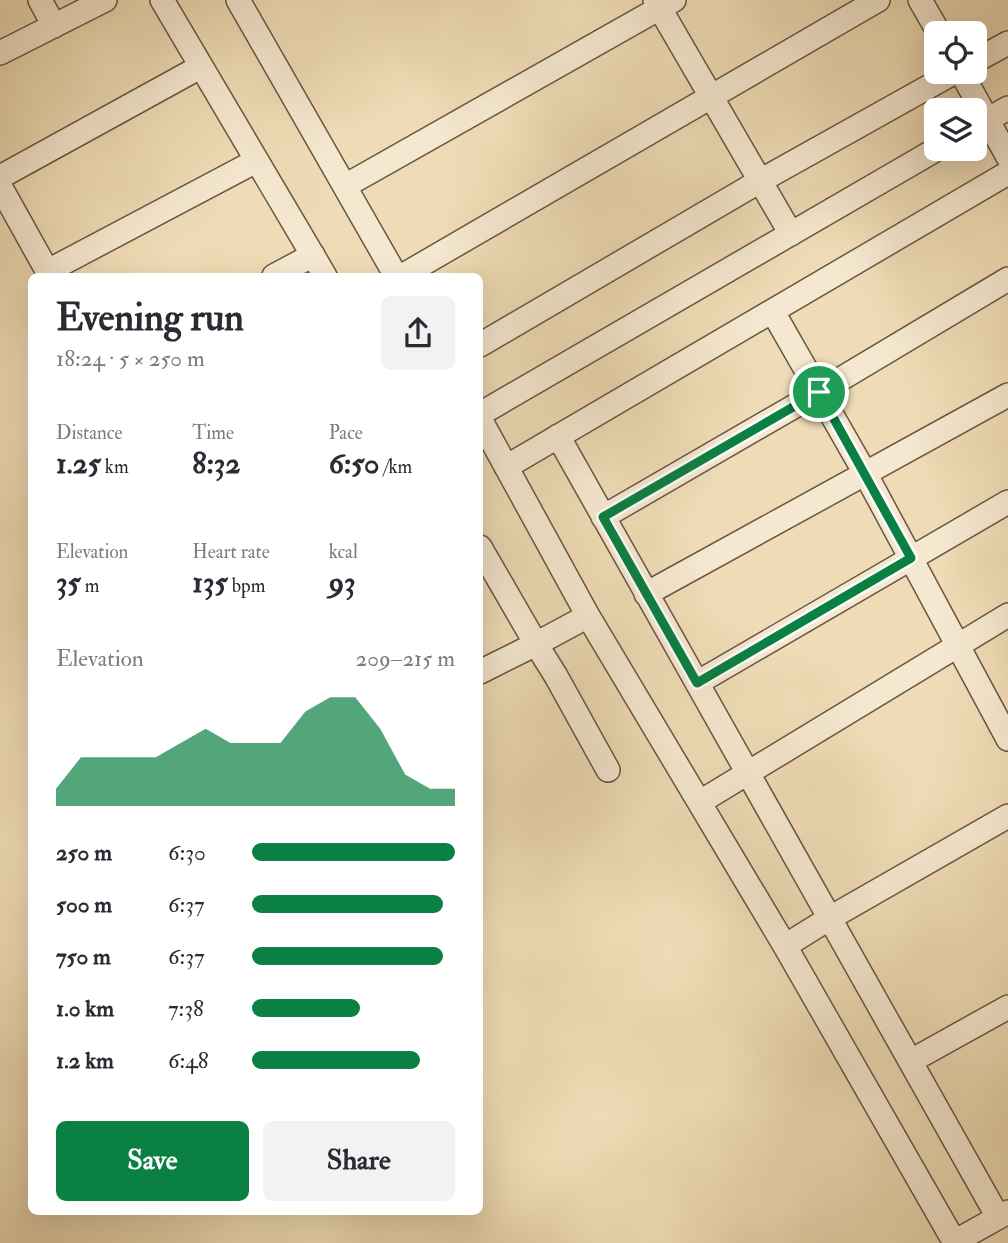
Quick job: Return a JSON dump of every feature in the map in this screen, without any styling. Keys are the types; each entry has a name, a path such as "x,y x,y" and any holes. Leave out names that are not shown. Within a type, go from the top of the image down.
{"street":[{"path":"40,0 54,26"},
{"path":"0,53 105,0"},
{"path":"162,0 323,273"},
{"path":"238,0 394,273"},
{"path":"407,273 878,0"},
{"path":"920,0 932,21"},
{"path":"345,186 663,3 711,98 790,234"},
{"path":"987,54 1008,43"},
{"path":"0,177 200,67"},
{"path":"483,343 760,181 934,84"},
{"path":"987,120 1008,108"},
{"path":"987,131 1008,157"},
{"path":"483,414 924,157"},
{"path":"51,273 256,161"},
{"path":"506,467 1008,173"},
{"path":"0,186 48,273"},
{"path":"280,273 313,255"},
{"path":"603,517 1008,279"},
{"path":"773,312 865,472 1008,739"},
{"path":"646,594 1008,395"},
{"path":"483,422 588,616 785,946 954,1242 1003,1215 911,1061 558,436"},
{"path":"697,683 1008,502"},
{"path":"483,560 556,676 608,770"},
{"path":"700,803 1008,615"},
{"path":"483,670 588,616"},
{"path":"785,946 1008,816"},
{"path":"911,1061 1008,1007"}],"route":[{"path":"819,392 911,558 697,683 603,517 819,392"}]}
